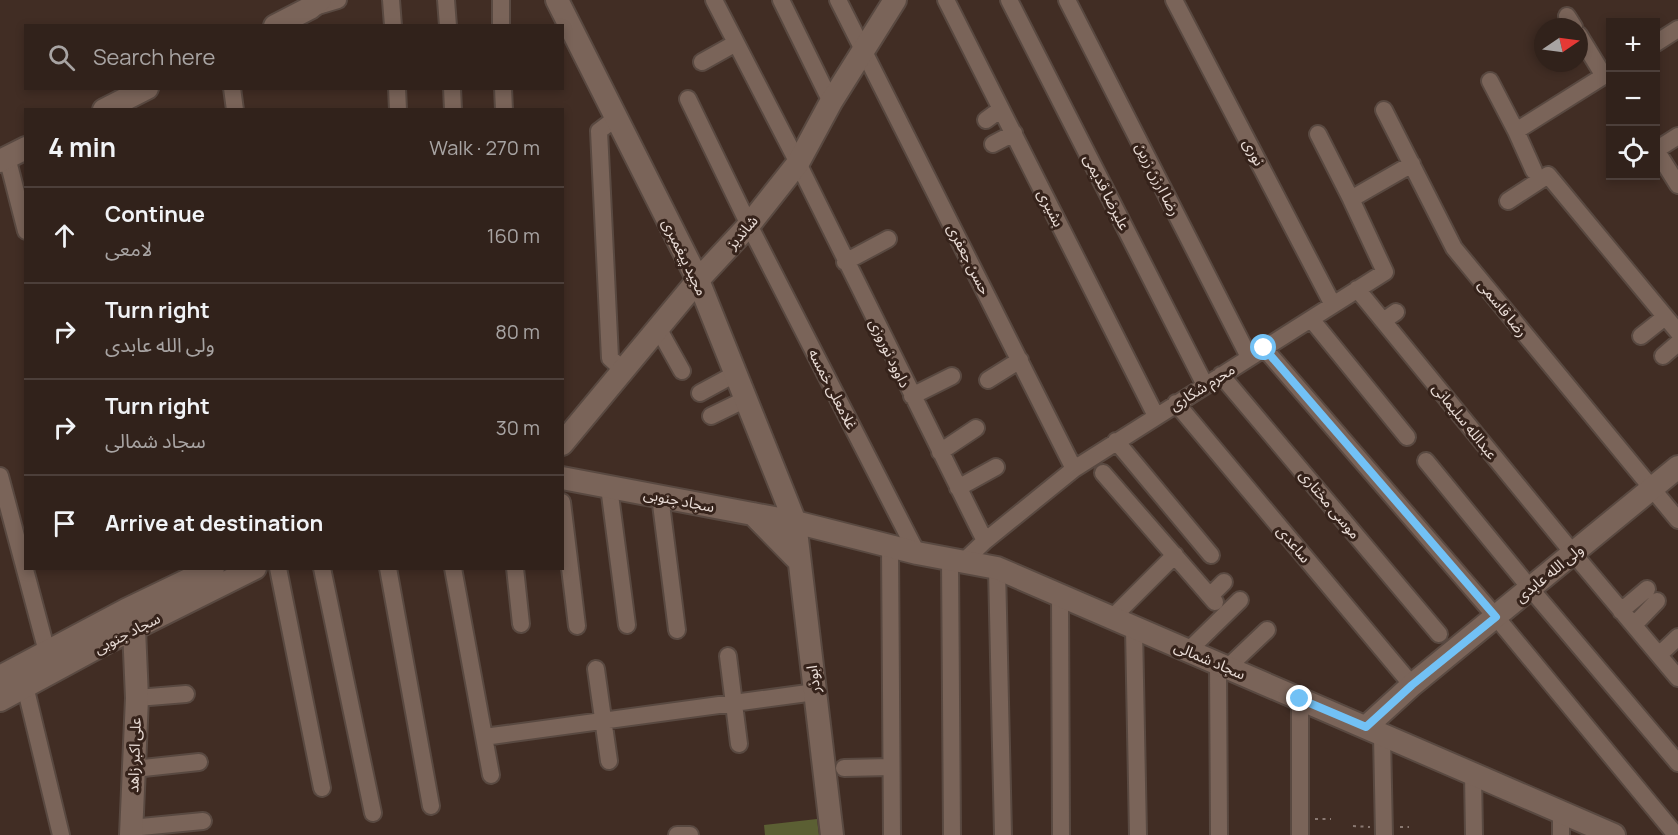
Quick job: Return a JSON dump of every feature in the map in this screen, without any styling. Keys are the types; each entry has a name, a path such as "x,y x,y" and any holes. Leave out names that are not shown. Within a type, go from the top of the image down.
{"main road":[{"name":"مجید پیغمبری","path":"556,0 698,280 795,522"},
{"name":"شاندیز","path":"564,442 698,280 749,225 798,163 831,102 895,0"},
{"path":"279,24 315,4"},
{"path":"111,108 126,104 144,90"},
{"name":"ولی الله عابدی","path":"1374,732 1412,685 1678,466"},
{"name":"سجاد جنوبی","path":"564,478 795,522"},
{"path":"753,514 800,561"},
{"name":"سجاد شمالی","path":"795,522 917,553 997,568 1614,835"},
{"name":"ابوذر","path":"795,522 832,835"},
{"name":"سجاد جنوبی","path":"0,700 96,648 130,620 210,570"},
{"name":"سجاد جنوبی","path":"0,677 47,652 250,570"},
{"name":"علی اکبر زاهد","path":"130,620 136,687 131,831"},
{"path":"96,648 111,655 136,687"}],"street":[{"path":"315,4 338,0"},
{"path":"391,0 393,24"},
{"path":"446,0 448,24"},
{"path":"501,0 501,24"},
{"name":"داوود نوروزی","path":"714,0 798,163 985,541"},
{"path":"781,0 831,102"},
{"name":"حسن جعفری","path":"838,0 1074,469"},
{"name":"بشیری","path":"946,0 1156,416"},
{"name":"علیرضا قدیمی","path":"1009,0 1205,385"},
{"name":"رضا ارزن زرین","path":"1067,0 1249,357"},
{"name":"نوری","path":"1174,0 1333,304"},
{"path":"1660,40 1678,29"},
{"path":"702,62 736,43"},
{"path":"1588,48 1606,73"},
{"path":"1516,131 1606,75"},
{"path":"1490,81 1541,173 1678,332"},
{"path":"232,90 234,108"},
{"path":"397,90 398,108"},
{"path":"452,90 453,108"},
{"path":"503,90 504,108"},
{"name":"غلامعلی خمسه","path":"688,99 749,225 917,553"},
{"path":"986,120 1001,108"},
{"name":"رضا قاسمی","path":"1384,110 1454,248 1678,520"},
{"path":"616,118 598,131 610,358 624,370"},
{"path":"993,144 1014,133"},
{"name":"محرم شکاری","path":"957,561 1074,469 1385,272 1318,134"},
{"path":"1660,147 1678,136"},
{"path":"11,156 24,221"},
{"path":"1660,156 1677,181"},
{"path":"1351,199 1412,164"},
{"path":"1508,201 1541,173"},
{"path":"845,262 888,239"},
{"name":"عبدالله سلیمانی","path":"1357,289 1390,317 1573,553 1678,678"},
{"path":"1641,336 1665,317"},
{"path":"1311,319 1407,436"},
{"path":"658,328 682,371"},
{"path":"1663,356 1678,343"},
{"path":"1264,348 1496,617 1676,835"},
{"path":"988,380 1020,360"},
{"path":"700,393 735,374"},
{"path":"912,396 951,375"},
{"name":"موسی مختاری","path":"1221,375 1439,634"},
{"path":"711,416 746,399"},
{"name":"ساعدی","path":"1176,403 1412,685"},
{"path":"940,452 976,428"},
{"path":"1116,441 1212,555"},
{"path":"1426,462 1678,763"},
{"path":"958,488 996,467"},
{"path":"1103,472 1213,599 1224,582"},
{"path":"0,476 19,524 24,547"},
{"path":"609,487 627,625"},
{"path":"660,496 677,630"},
{"path":"564,519 577,626"},
{"path":"890,546 892,835"},
{"path":"1112,618 1175,555"},
{"path":"952,835 957,561"},
{"path":"997,568 1003,835"},
{"path":"29,570 47,652"},
{"path":"278,570 322,788"},
{"path":"322,570 373,813"},
{"path":"388,570 431,806"},
{"path":"453,570 490,775"},
{"path":"515,570 522,624"},
{"path":"1621,611 1652,595 1634,625"},
{"path":"1060,596 1061,835"},
{"path":"1188,651 1240,600"},
{"path":"1134,628 1138,835"},
{"path":"1219,835 1223,666 1267,630"},
{"path":"1659,655 1678,637"},
{"path":"728,656 739,744"},
{"path":"596,669 609,761"},
{"path":"26,686 61,835"},
{"path":"136,687 186,694"},
{"path":"484,737 815,692"},
{"path":"1300,699 1300,835"},
{"path":"1374,732 1384,835"},
{"path":"134,769 200,762"},
{"path":"844,768 891,767"},
{"path":"1473,773 1474,835"},
{"path":"1561,811 1561,835"},
{"path":"131,831 203,821"},
{"path":"677,835 690,835"}],"green space":[{"path":"817,819 819,835 765,835 764,825"}],"route":[{"path":"1264,348 1496,617 1412,685 1366,727 1300,699"}]}
